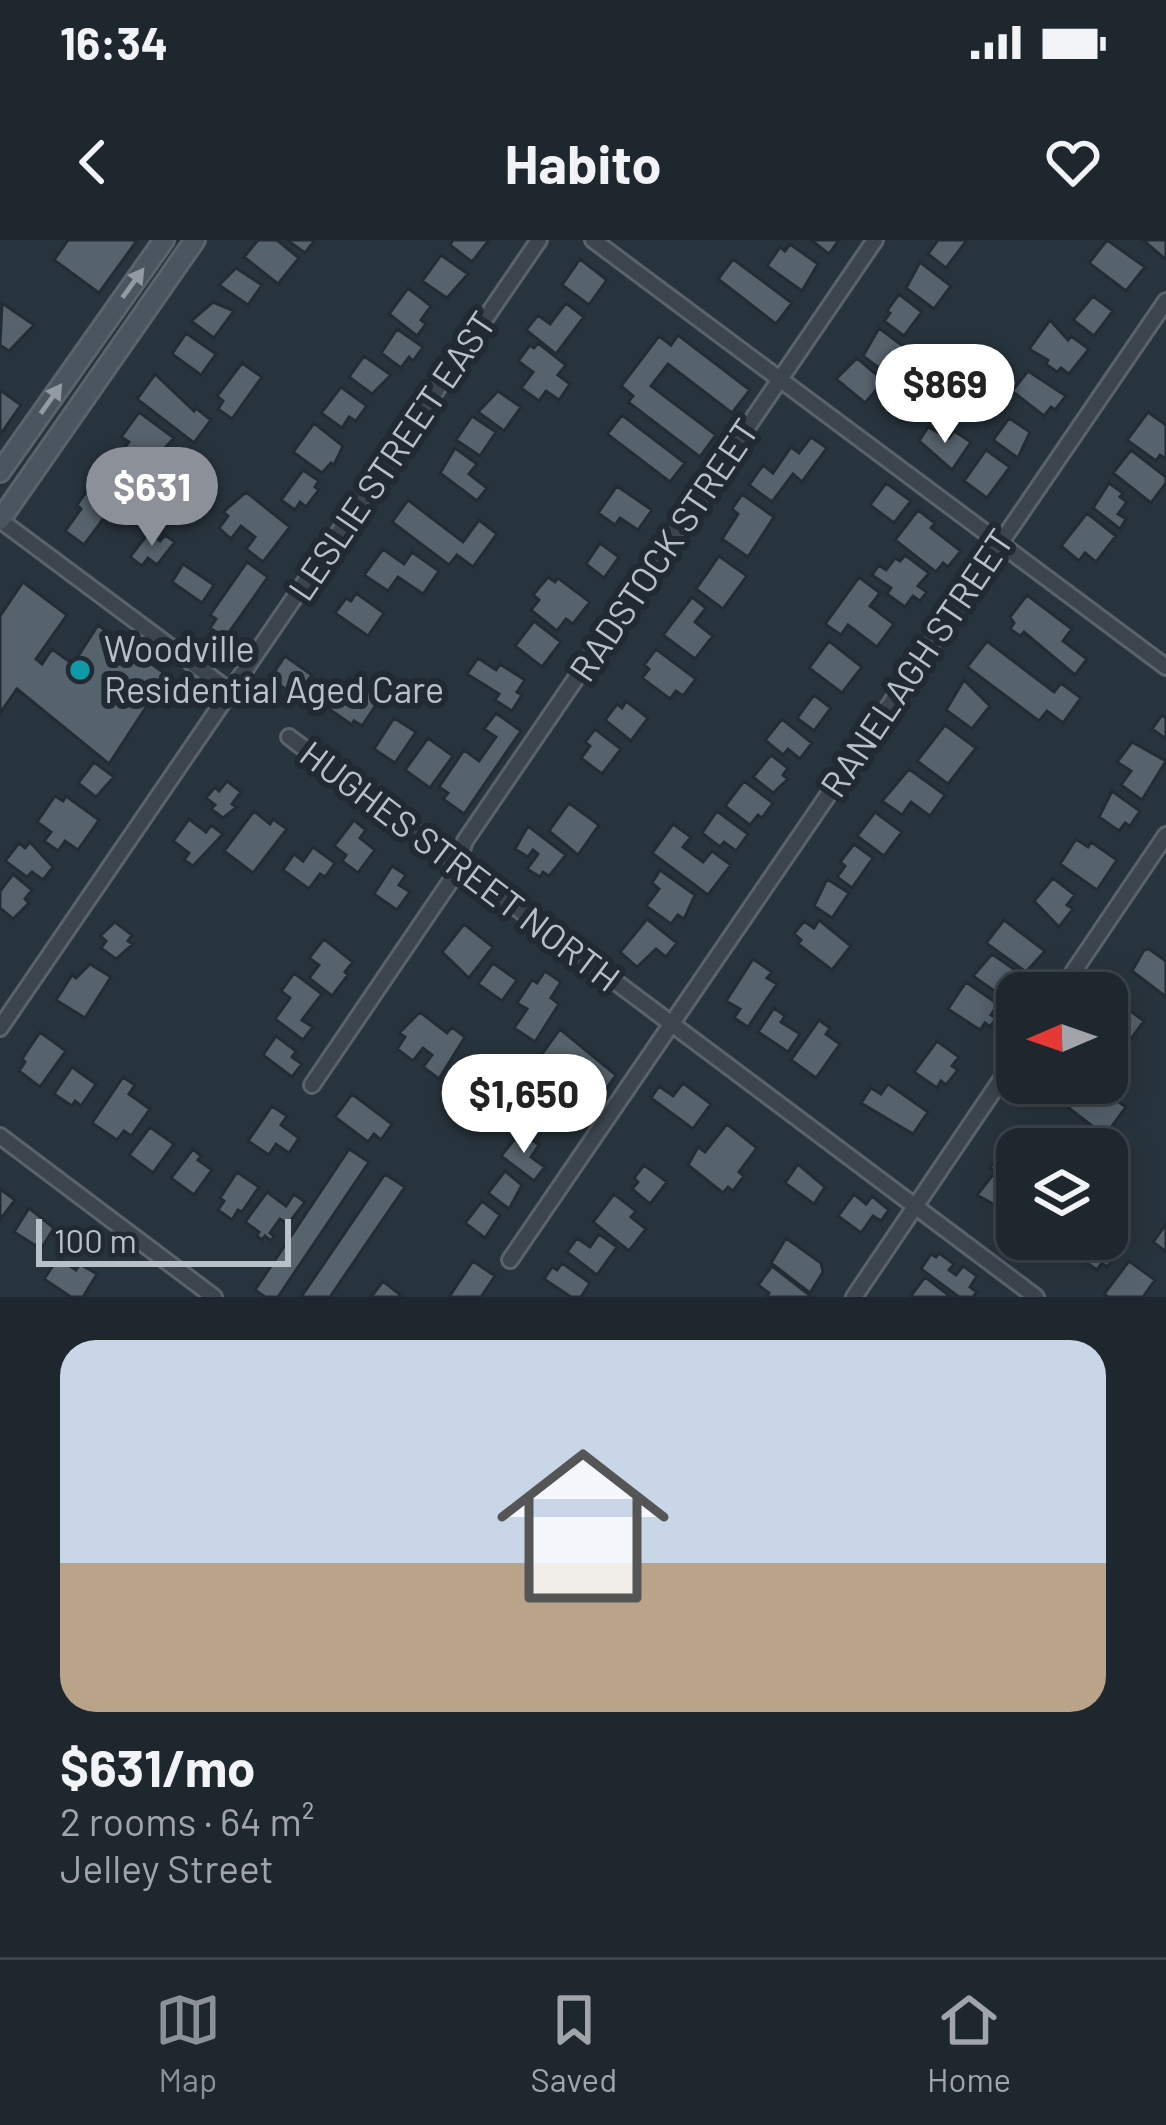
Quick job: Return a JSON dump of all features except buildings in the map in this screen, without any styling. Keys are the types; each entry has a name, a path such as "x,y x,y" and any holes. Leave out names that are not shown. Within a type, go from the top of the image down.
{"main road":[{"path":"0,472 164,240"},
{"path":"0,520 195,240"}],"street":[{"name":"LESLIE STREET EAST","path":"0,1028 539,240"},
{"path":"593,240 1166,667"},
{"name":"RADSTOCK STREET","path":"312,1085 452,879 465,842 874,240"},
{"name":"RANELAGH STREET","path":"510,1260 1166,301"},
{"path":"0,520 231,692"},
{"name":"HUGHES STREET NORTH","path":"289,737 1036,1297"},
{"path":"1073,972 1166,835"},
{"path":"854,1297 996,1087"},
{"path":"0,1136 214,1297"}],"place":[{"name":"Woodville Residential Aged Care","path":"80,670"}]}
